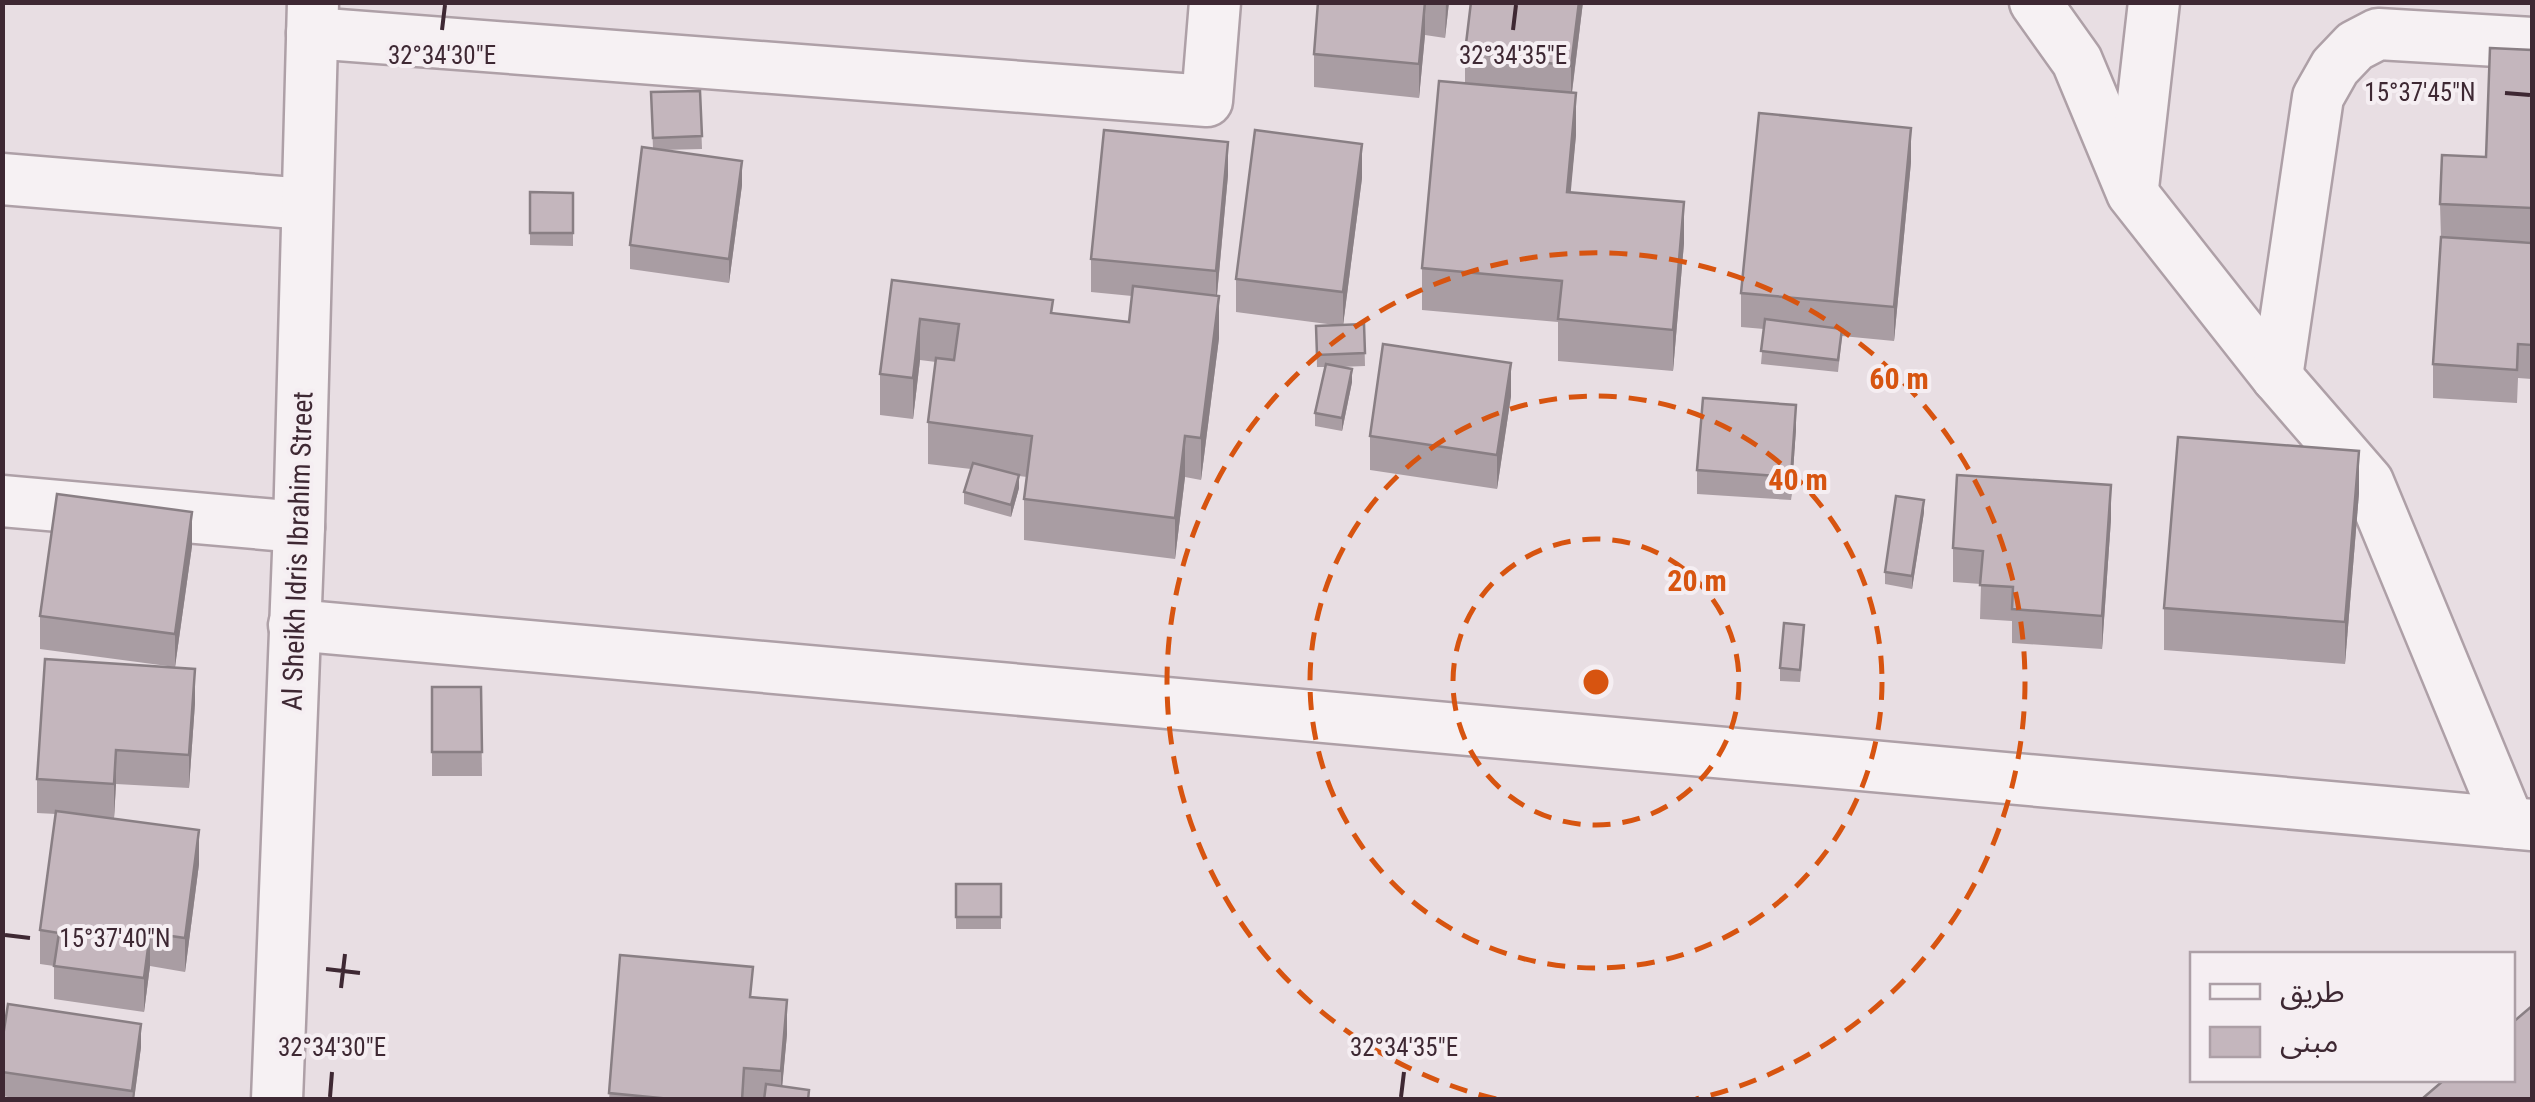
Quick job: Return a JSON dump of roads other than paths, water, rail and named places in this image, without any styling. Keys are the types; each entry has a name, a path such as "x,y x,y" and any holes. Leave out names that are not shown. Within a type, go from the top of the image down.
{"street":[{"path":"312,18 1207,101 1215,2"},
{"path":"294,625 2521,824 2368,482 2132,193 2077,61 2035,2"},
{"path":"2132,193 2154,2"},
{"name":"Al Sheikh Idris Ibrahim Street","path":"277,1100 300,527 312,18"},
{"path":"2278,376 2318,97 2335,66 2355,46 2378,34 2532,43"},
{"path":"2,180 306,204"},
{"path":"2,501 300,527"}]}
